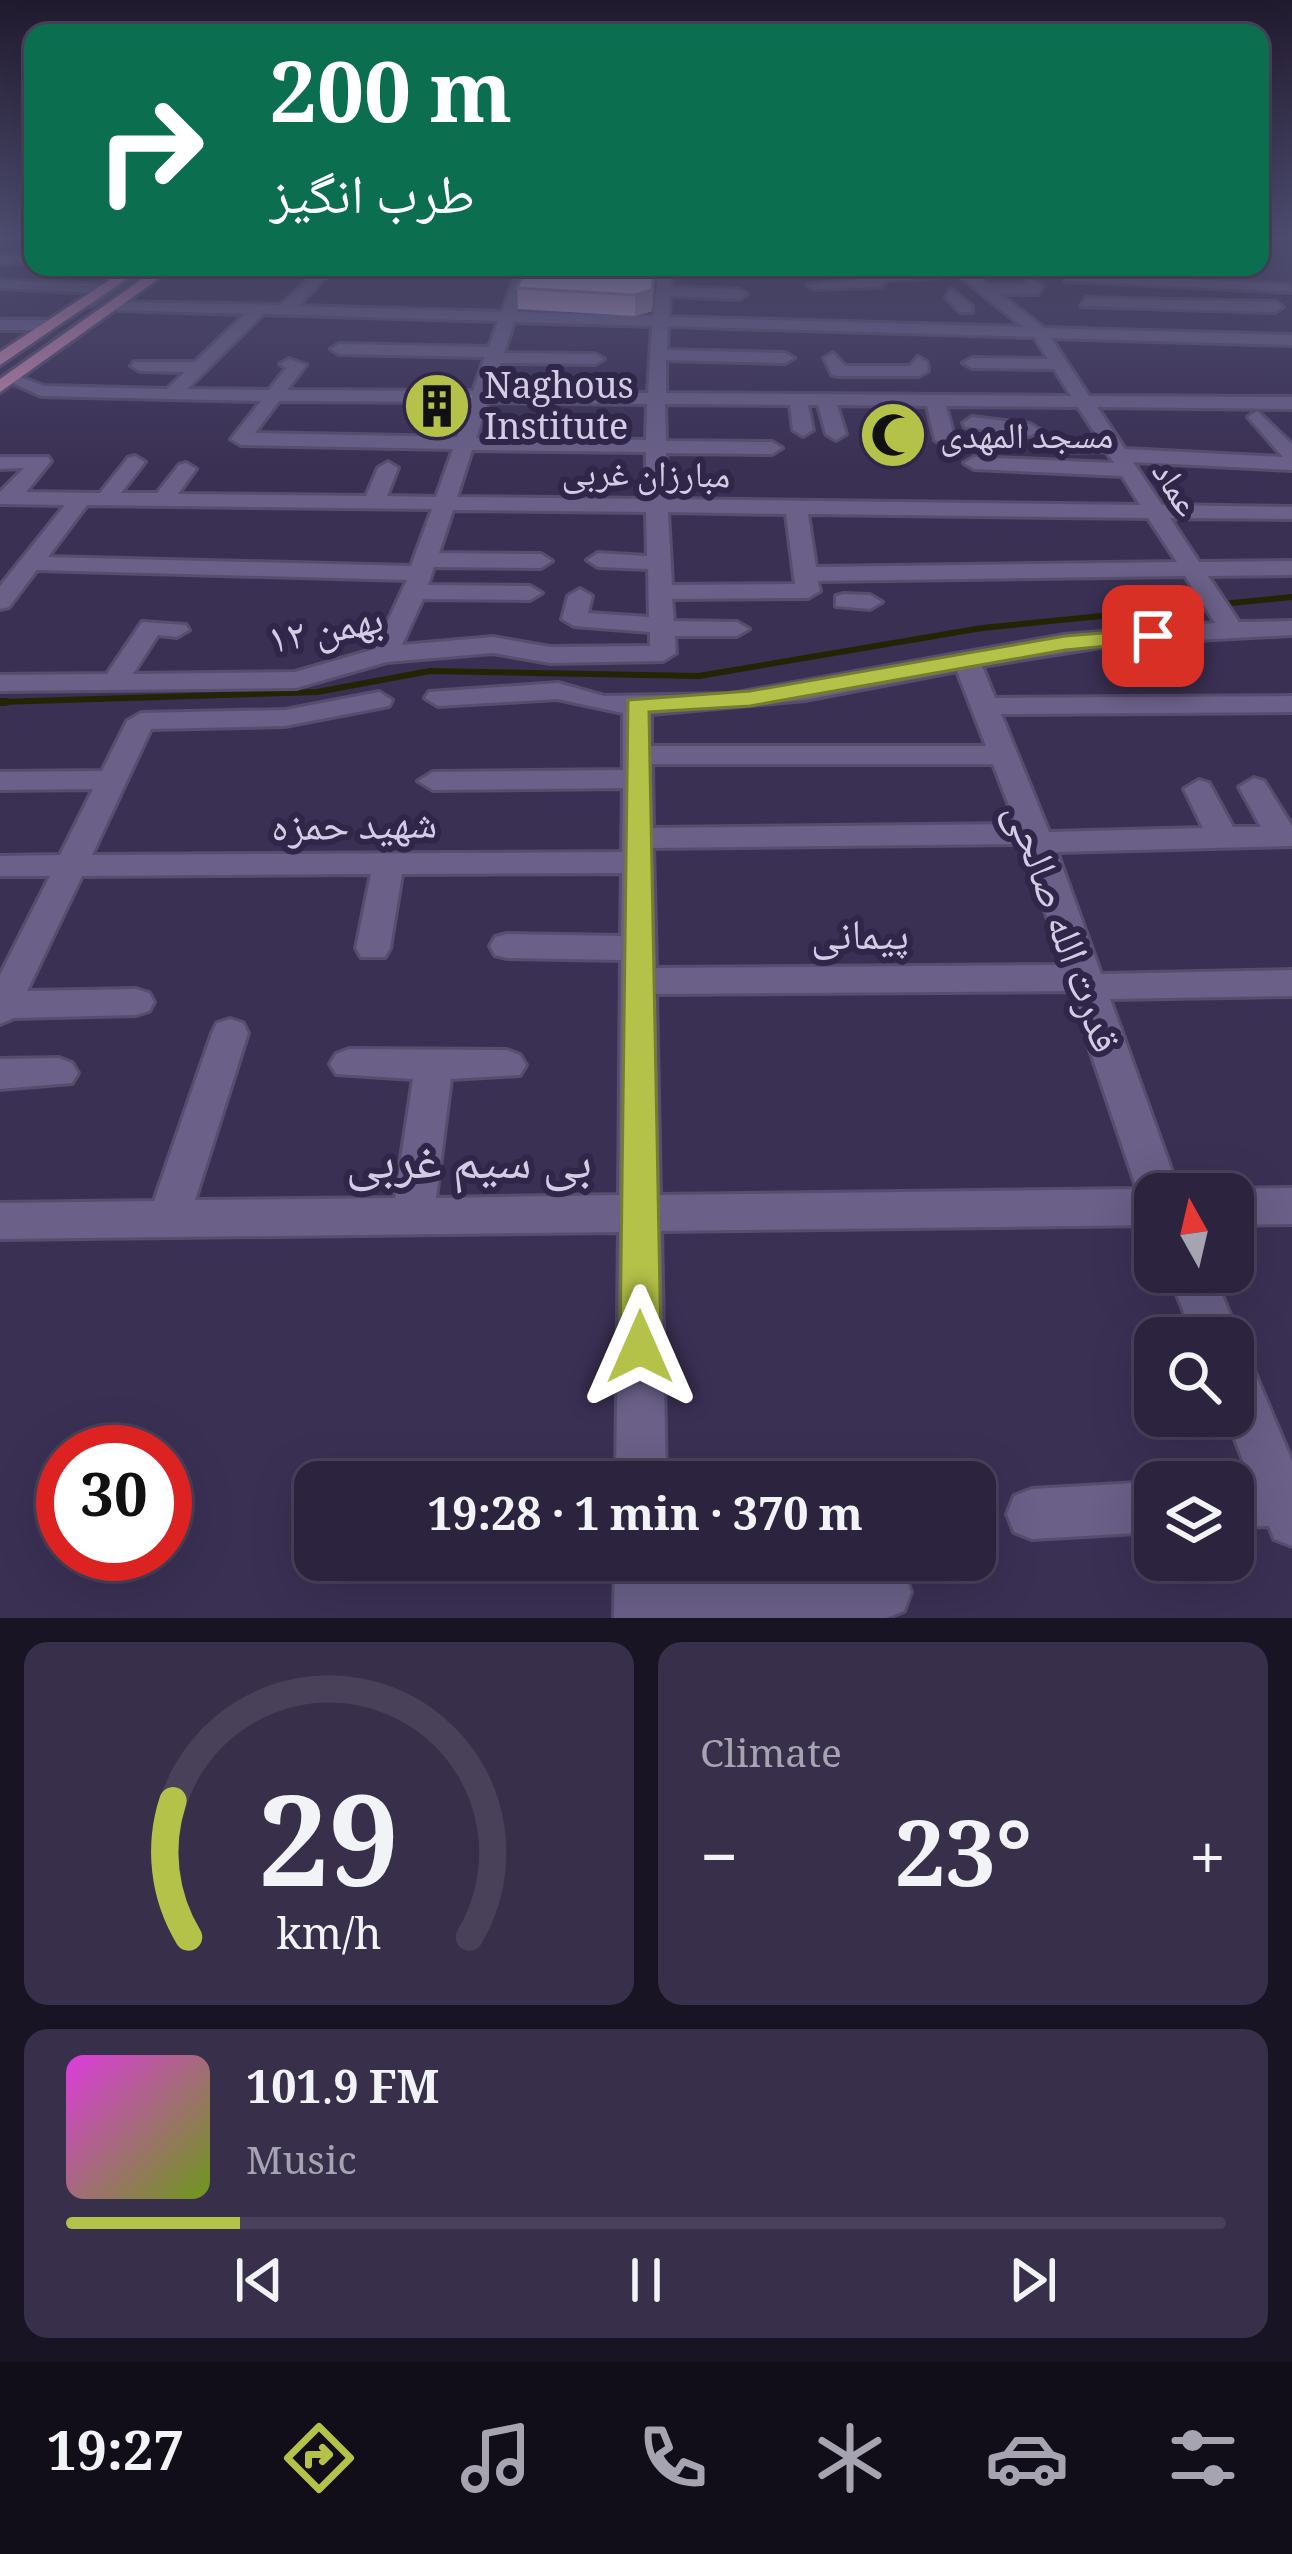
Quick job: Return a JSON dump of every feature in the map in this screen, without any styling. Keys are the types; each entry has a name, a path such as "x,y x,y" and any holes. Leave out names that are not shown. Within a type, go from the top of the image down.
{"main road":[{"path":"3,366 65,315"},
{"path":"3,366 98,315"}],"street":[{"path":"73,315 3,366 41,391 96,385"},
{"path":"0,403 195,369 254,315"},
{"path":"325,330 336,315"},
{"path":"391,350 408,315"},
{"path":"458,315 775,324 818,319 918,328 1108,334 1174,348 1276,357"},
{"path":"660,315 656,506 662,635"},
{"path":"773,315 775,324"},
{"path":"907,315 918,328"},
{"name":"عماد","path":"1016,315 1039,332 1231,629"},
{"path":"1094,315 1108,334"},
{"path":"1201,315 1247,356"},
{"path":"385,654 420,575 506,316"},
{"path":"0,326 49,326"},
{"path":"1174,348 1224,338 1290,336"},
{"path":"339,349 595,358"},
{"path":"660,355 785,358"},
{"path":"833,358 838,371 873,366 919,371 918,362"},
{"path":"972,363 1058,364"},
{"path":"290,364 297,365 241,439 772,448"},
{"path":"873,366 873,400"},
{"path":"140,367 195,369"},
{"path":"195,369 204,395"},
{"path":"1258,379 1284,403"},
{"path":"204,395 1284,403"},
{"path":"187,416 204,395"},
{"path":"799,400 803,430"},
{"path":"826,400 836,434"},
{"path":"935,400 945,440"},
{"path":"967,401 972,426 1030,430"},
{"path":"1257,417 1292,460"},
{"path":"1006,445 1015,468"},
{"path":"1056,446 1118,457"},
{"path":"976,510 968,469 1118,457 1292,460"},
{"path":"0,463 41,461 5,498"},
{"path":"106,499 135,462"},
{"path":"374,502 388,467"},
{"path":"163,500 185,469"},
{"path":"660,592 808,591 804,508 814,477"},
{"path":"898,477 906,509"},
{"name":"مبارزان غربی","path":"5,498 1292,514"},
{"path":"0,602 17,572 81,499"},
{"path":"598,560 659,563"},
{"path":"17,572 420,575 541,561"},
{"path":"806,574 1193,576 1292,568"},
{"path":"850,574 858,602"},
{"path":"420,575 530,593"},
{"path":"580,596 574,619 662,635 736,629"},
{"path":"0,614 27,614"},
{"path":"113,684 151,627 176,630"},
{"path":"438,698 558,692 574,700 637,705 750,698 1065,643 1231,629 1290,630"},
{"name":"۱۲ بهمن","path":"0,683 296,680 385,654 494,645 550,655 662,635"},
{"path":"550,655 558,692"},
{"name":"قدرت الله صالحی","path":"967,662 1036,838 1152,1173"},
{"path":"136,1002 1,1009 141,721 285,718 379,700"},
{"path":"984,706 1292,704"},
{"path":"637,705 641,1461"},
{"path":"433,781 637,767 1001,755"},
{"path":"0,781 112,780"},
{"path":"1254,787 1287,836"},
{"path":"1199,789 1223,837"},
{"name":"شهید حمزه","path":"0,866 388,866 638,850 1287,836"},
{"path":"373,948 388,866"},
{"name":"پیمانی","path":"507,946 638,964 1084,982 1292,983"},
{"path":"169,1217 230,1033"},
{"path":"349,1064 507,1065"},
{"path":"413,1213 434,1064"},
{"path":"0,1074 59,1073"},
{"name":"بی سیم غربی","path":"0,1221 1134,1207"},
{"path":"1254,1207 1292,1207"},
{"path":"1254,1427 1288,1510"},
{"path":"1254,1505 1288,1510"},
{"path":"1032,1514 1134,1508"},
{"path":"641,1590 885,1592"}],"building":[{"path":"428,390 447,390 443,397 470,397 468,403 423,403"}],"waterway":[{"path":"5,702 0,702 317,692 430,671 699,676 982,628 1292,597"}],"place":[{"name":"Naghous Institute","path":"437,406"},
{"name":"مسجد المهدی","path":"893,435"}],"route":[{"path":"640,1347 637,705 750,698 1065,643 1153,636"}]}
